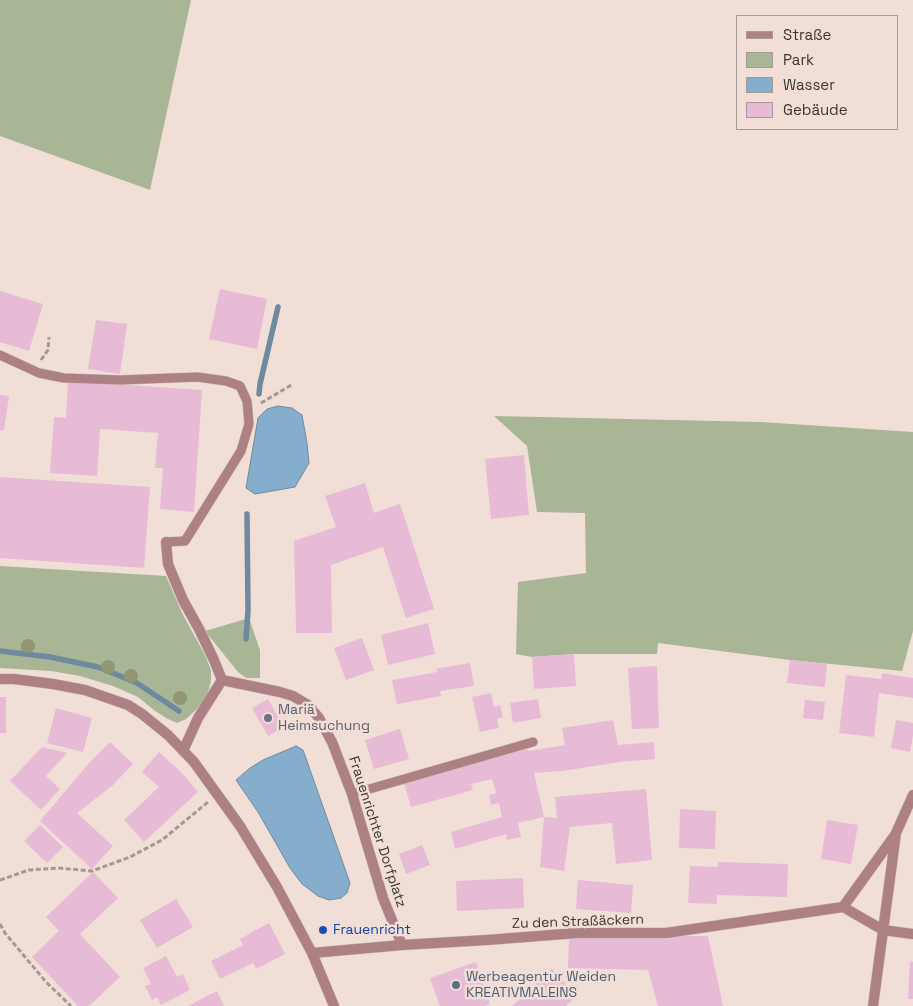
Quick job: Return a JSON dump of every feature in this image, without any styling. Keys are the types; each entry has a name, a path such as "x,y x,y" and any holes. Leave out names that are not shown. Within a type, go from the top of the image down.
{"street":[{"path":"166,542 168,564 183,600 214,660 222,680 198,718 183,751"},
{"path":"0,680 14,679 53,684 85,690 113,699 128,705 142,714 168,735 194,762 240,826 277,887 312,953 334,1006"},
{"name":"Frauenrichter Dorfplatz","path":"222,680 293,696 308,705 318,718 332,742 352,794 383,898 402,944"},
{"path":"913,795 896,833 843,908 883,930 913,934"},
{"path":"873,1006 896,833"},
{"name":"Zu den Straßäckern","path":"312,953 402,944 577,933 666,933 843,908"}],"lane":[{"path":"0,355 38,373 64,378 120,380 197,376 226,381 240,386 247,400 249,424 241,451 185,541 166,542"},
{"path":"352,794 533,742"}],"path":[{"path":"32,370 48,350 49,337"},
{"path":"248,411 293,384"},
{"path":"0,880 29,870 58,868 92,871 130,856 162,840 218,794"},
{"path":"0,924 5,933 46,982 71,1006"}],"green space":[{"path":"0,0 191,0 150,190 0,136"},
{"path":"494,416 761,422 913,432 913,631 902,671 790,660 658,643 657,654 574,654 532,657 516,654 518,582 586,573 585,513 537,512 527,446"},
{"path":"0,566 166,576 183,615 211,670 211,681 207,696 186,719 177,723 155,711 138,697 113,686 80,676 51,671 0,668"},
{"path":"249,618 260,650 260,678 246,678 238,672 205,631"}],"water":[{"path":"278,406 292,408 302,415 309,463 295,487 255,494 246,488 258,418 267,409"},
{"path":"296,746 303,750 350,883 347,893 341,898 329,900 318,896 302,884 290,868 258,812 236,780 263,760"}],"building":[{"path":"220,289 267,299 257,349 209,339"},
{"path":"0,291 43,304 29,351 0,342"},
{"path":"96,320 127,324 120,374 88,369"},
{"path":"68,381 202,390 194,512 160,509 163,468 155,468 158,433 100,429 97,476 50,473 54,417 66,418"},
{"path":"0,395 9,396 4,430 0,430"},
{"path":"524,455 529,515 491,519 485,459"},
{"path":"0,477 150,487 144,568 0,558"},
{"path":"365,483 374,513 400,504 434,609 406,618 383,547 331,565 332,633 296,633 294,541 336,527 325,496"},
{"path":"428,623 435,654 388,665 381,635"},
{"path":"362,638 374,670 346,680 334,648"},
{"path":"574,654 576,686 534,689 532,657"},
{"path":"790,660 827,664 825,687 787,683"},
{"path":"470,663 474,686 440,691 441,696 397,704 392,680 437,672 436,669"},
{"path":"657,666 659,728 632,729 628,668"},
{"path":"882,673 913,678 913,698 879,693 874,737 839,733 846,675 881,679"},
{"path":"491,693 494,707 500,705 503,717 497,719 499,728 480,732 472,697"},
{"path":"0,697 6,697 6,733 0,733"},
{"name":"Mariä Heimsuchung","path":"268,699 284,727 268,736 252,708"},
{"path":"538,699 541,718 513,723 510,703"},
{"path":"805,700 825,702 823,720 803,718"},
{"path":"56,708 92,718 83,752 47,743"},
{"path":"613,720 618,745 654,742 655,759 534,773 544,817 518,823 521,837 507,840 506,834 455,849 451,832 502,817 499,803 491,805 489,795 496,793 492,779 471,784 473,790 411,807 403,780 528,749 528,751 565,745 562,728"},
{"path":"896,720 913,723 910,752 891,748"},
{"path":"400,729 409,759 374,769 365,740"},
{"path":"110,742 133,764 113,785 77,813 113,846 92,869 40,821 90,762"},
{"path":"42,747 67,753 46,776 60,789 41,810 10,781"},
{"path":"159,752 181,772 198,792 144,842 124,820 159,787 142,772"},
{"path":"646,789 652,860 616,864 612,823 570,827 564,871 540,867 544,817 557,818 555,797"},
{"path":"680,809 716,811 715,849 679,848"},
{"path":"827,820 858,825 851,864 821,859"},
{"path":"40,825 63,847 47,863 24,841"},
{"path":"422,845 430,865 406,874 399,854"},
{"path":"718,862 788,864 787,897 717,895 717,904 688,903 690,866 718,867"},
{"path":"93,872 118,898 80,934 120,977 89,1006 78,1006 32,957 59,931 46,917"},
{"path":"523,878 524,908 457,911 456,881"},
{"path":"578,880 633,885 631,913 576,909"},
{"path":"176,899 193,927 157,948 140,920"},
{"path":"269,923 285,954 256,969 253,963 220,979 211,961 243,945 240,939"},
{"path":"569,936 708,936 723,1006 658,1006 648,970 568,968"},
{"path":"166,956 177,977 183,974 190,990 161,1005 157,997 152,1000 145,986 151,984 143,968"},
{"path":"910,961 913,962 913,999 908,999"},
{"path":"476,962 490,1004 484,1006 440,1006 430,978"},
{"path":"552,969 577,996 566,1006 512,1006"},
{"path":"217,991 224,1006 188,1006"}],"waterway":[{"path":"259,394 278,307"},
{"path":"246,639 248,610 247,514"},
{"path":"0,651 50,657 98,667 137,683 179,711"}],"place":[{"name":"Mariä Heimsuchung","path":"268,718"},
{"name":"Frauenricht","path":"323,930"},
{"name":"Werbeagentur Weiden KREATIVMALEINS","path":"456,985"}]}
